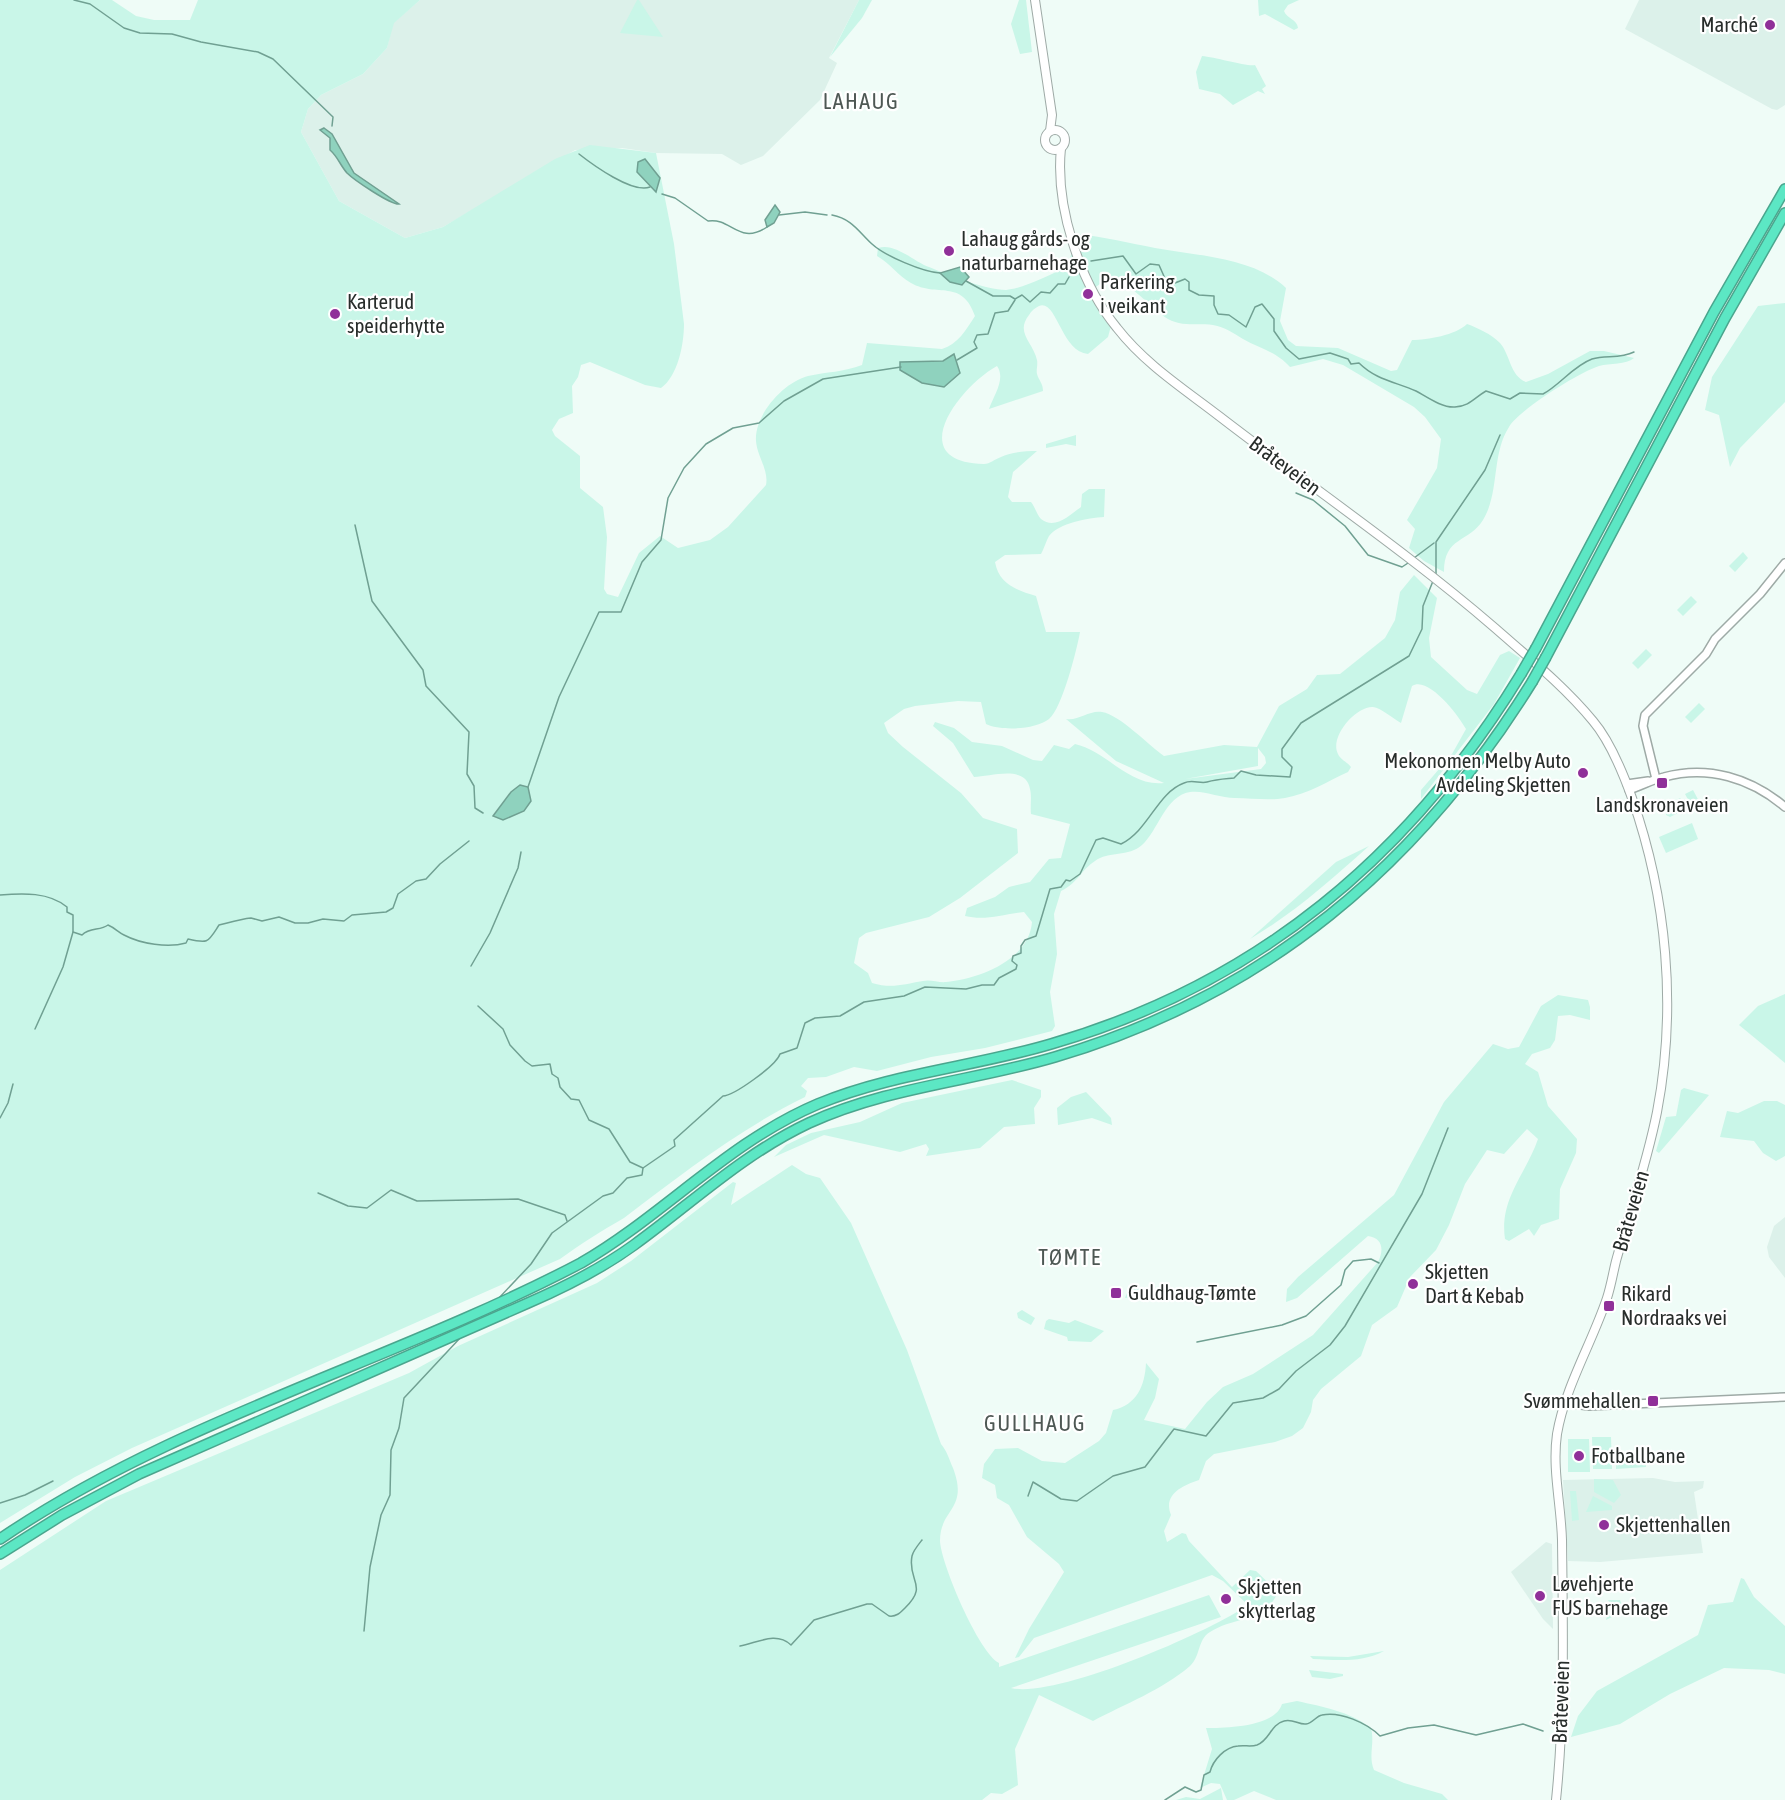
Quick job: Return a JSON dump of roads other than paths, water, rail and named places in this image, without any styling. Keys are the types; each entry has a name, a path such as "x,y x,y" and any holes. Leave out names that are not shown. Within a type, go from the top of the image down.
{"highway":[{"path":"0,1539 63,1500 134,1463 561,1273 621,1238 742,1145 804,1110 874,1085 1026,1051 1082,1034 1157,1005 1222,972 1308,916 1390,845 1458,767 1521,674 1701,336 1785,189"},
{"path":"0,1554 76,1507 158,1465 528,1303 587,1274 636,1244 749,1156 810,1123 878,1098 1029,1064 1086,1047 1163,1017 1228,984 1316,927 1399,855 1468,776 1532,682 1720,327 1785,213"}],"main road":[{"path":"1035,0 1052,115 1050,131 1045,141 1052,149 1061,148 1065,137 1052,115"},
{"path":"1050,131 1059,130"},
{"name":"Bråteveien","path":"1059,165 1061,148"},
{"name":"Bråteveien","path":"1052,149 1059,165 1069,228 1082,267 1103,308 1125,338 1162,373 1440,581 1552,679 1600,733 1628,787 1648,854 1662,933 1668,988 1665,1051 1656,1117 1633,1208 1606,1302 1558,1427 1555,1457 1562,1533 1563,1667 1556,1800"}],"street":[{"path":"1656,779 1643,726 1645,715 1706,654 1715,639 1760,594 1785,563"},
{"path":"1628,787 1680,774 1708,773 1730,777 1769,794 1785,807"},
{"path":"1566,1403 1584,1406 1785,1397"}],"waterway":[{"path":"74,0 90,4 124,28 140,33 172,34 201,42 258,52 273,59 333,117 332,126"},
{"path":"579,154 624,183 643,188 650,187"},
{"path":"662,194 675,198 708,221 723,223 742,232 749,234 767,227"},
{"path":"779,215 805,212 827,215"},
{"path":"832,215 850,223 872,244 895,258 914,267 940,273"},
{"path":"1091,261 1123,256 1136,274 1150,264 1159,265 1167,283 1185,279 1189,282 1189,290 1199,295 1214,296 1214,305 1218,314 1229,315 1246,327 1255,307 1262,304 1274,319 1274,331 1286,348 1299,359 1330,353 1348,359 1351,364 1359,363 1379,377 1450,407 1464,405 1486,391 1510,399 1520,393 1543,394 1585,362 1634,352"},
{"path":"966,281 993,296 1010,296 1015,299 1022,295 1030,302 1041,292 1050,293 1058,284 1065,284 1069,277"},
{"path":"957,360 977,348 974,342 977,335 988,334 995,313 1008,311 1015,300"},
{"path":"528,787 559,697 599,612 621,612 642,562 661,540 668,498 684,468 706,444 733,428 759,423 784,401 823,379 901,367"},
{"path":"1436,574 1436,542 1485,470 1500,435"},
{"path":"1296,493 1313,500 1345,526 1368,555 1402,567 1408,563"},
{"path":"355,525 372,601 423,670 426,686 469,732 467,774 474,786 475,808 483,813"},
{"path":"1414,558 1434,543"},
{"path":"498,1299 531,1264 552,1233 603,1196 613,1193 627,1178 642,1175 643,1168 675,1146 674,1140 723,1096 754,1080 771,1066 780,1054 797,1048 805,1023 815,1018 840,1016 864,1002 904,996 925,987 966,989 994,985 999,978 1016,969 1017,965 1012,961 1013,956 1021,953 1021,946 1025,940 1036,936 1050,889 1061,887 1066,880 1070,881 1080,874 1096,840 1103,838 1121,844 1131,838 1167,795 1187,782 1234,778 1241,771 1256,775 1290,777 1292,767 1282,757 1282,749 1301,723 1409,656 1422,629 1423,606 1433,581"},
{"path":"73,932 82,935 108,925 138,941 171,945 186,943 188,939 207,940 219,925 247,918 262,921 279,917 295,923 308,923 323,919 344,921 352,915 386,912 393,908 398,894 416,881 426,879 440,864 469,841"},
{"path":"471,966 490,933 518,868 521,852"},
{"path":"0,895 44,896 60,902 67,907 67,912 73,915 73,932 63,967 35,1029"},
{"path":"478,1006 503,1029 510,1045 525,1061 532,1066 550,1064 552,1074 558,1078 560,1087 571,1099 579,1100 589,1120 609,1129 630,1162 643,1168"},
{"path":"0,1118 8,1103 13,1084"},
{"path":"1028,1496 1033,1482 1061,1499 1077,1501 1113,1476 1145,1467 1174,1429 1206,1436 1233,1403 1263,1398 1279,1389 1296,1371 1330,1345 1345,1326 1422,1194 1448,1128"},
{"path":"318,1193 348,1206 367,1208 391,1190 417,1201 518,1199 565,1215 567,1221"},
{"path":"1197,1342 1282,1325 1306,1316 1341,1285 1345,1270 1353,1261 1371,1259 1379,1263"},
{"path":"364,1631 370,1567 381,1515 390,1495 391,1450 399,1428 404,1398 461,1337"},
{"path":"0,1503 25,1495 53,1481"},
{"path":"740,1646 773,1638 791,1645 814,1620 867,1604 872,1604 889,1616 898,1614 916,1594 916,1583 911,1564 912,1556 922,1540"},
{"path":"1165,1800 1185,1787 1196,1792 1201,1790 1204,1775 1210,1772 1224,1752 1233,1747 1261,1743 1279,1723 1287,1720 1306,1724 1329,1714 1345,1716 1361,1723 1380,1736 1408,1728 1434,1725 1476,1735 1523,1724 1543,1731"}],"place":[{"name":"Marché","path":"1770,25"},
{"name":"Lahaug gårds- og naturbarnehage","path":"949,251"},
{"name":"Parkering i veikant","path":"1088,294"},
{"name":"Karterud speiderhytte","path":"335,314"},
{"name":"Mekonomen Melby Auto Avdeling Skjetten","path":"1583,773"},
{"name":"Landskronaveien","path":"1662,783"},
{"name":"Skjetten Dart & Kebab","path":"1413,1284"},
{"name":"Guldhaug-Tømte","path":"1116,1293"},
{"name":"Rikard Nordraaks vei","path":"1609,1306"},
{"name":"Svømmehallen","path":"1653,1401"},
{"name":"Fotballbane","path":"1579,1456"},
{"name":"Skjettenhallen","path":"1604,1525"},
{"name":"Løvehjerte FUS barnehage","path":"1540,1596"},
{"name":"Skjetten skytterlag","path":"1226,1599"}],"district":[{"name":"LAHAUG","path":"861,101"},
{"name":"TØMTE","path":"1070,1257"},
{"name":"GULLHAUG","path":"1035,1423"}]}
